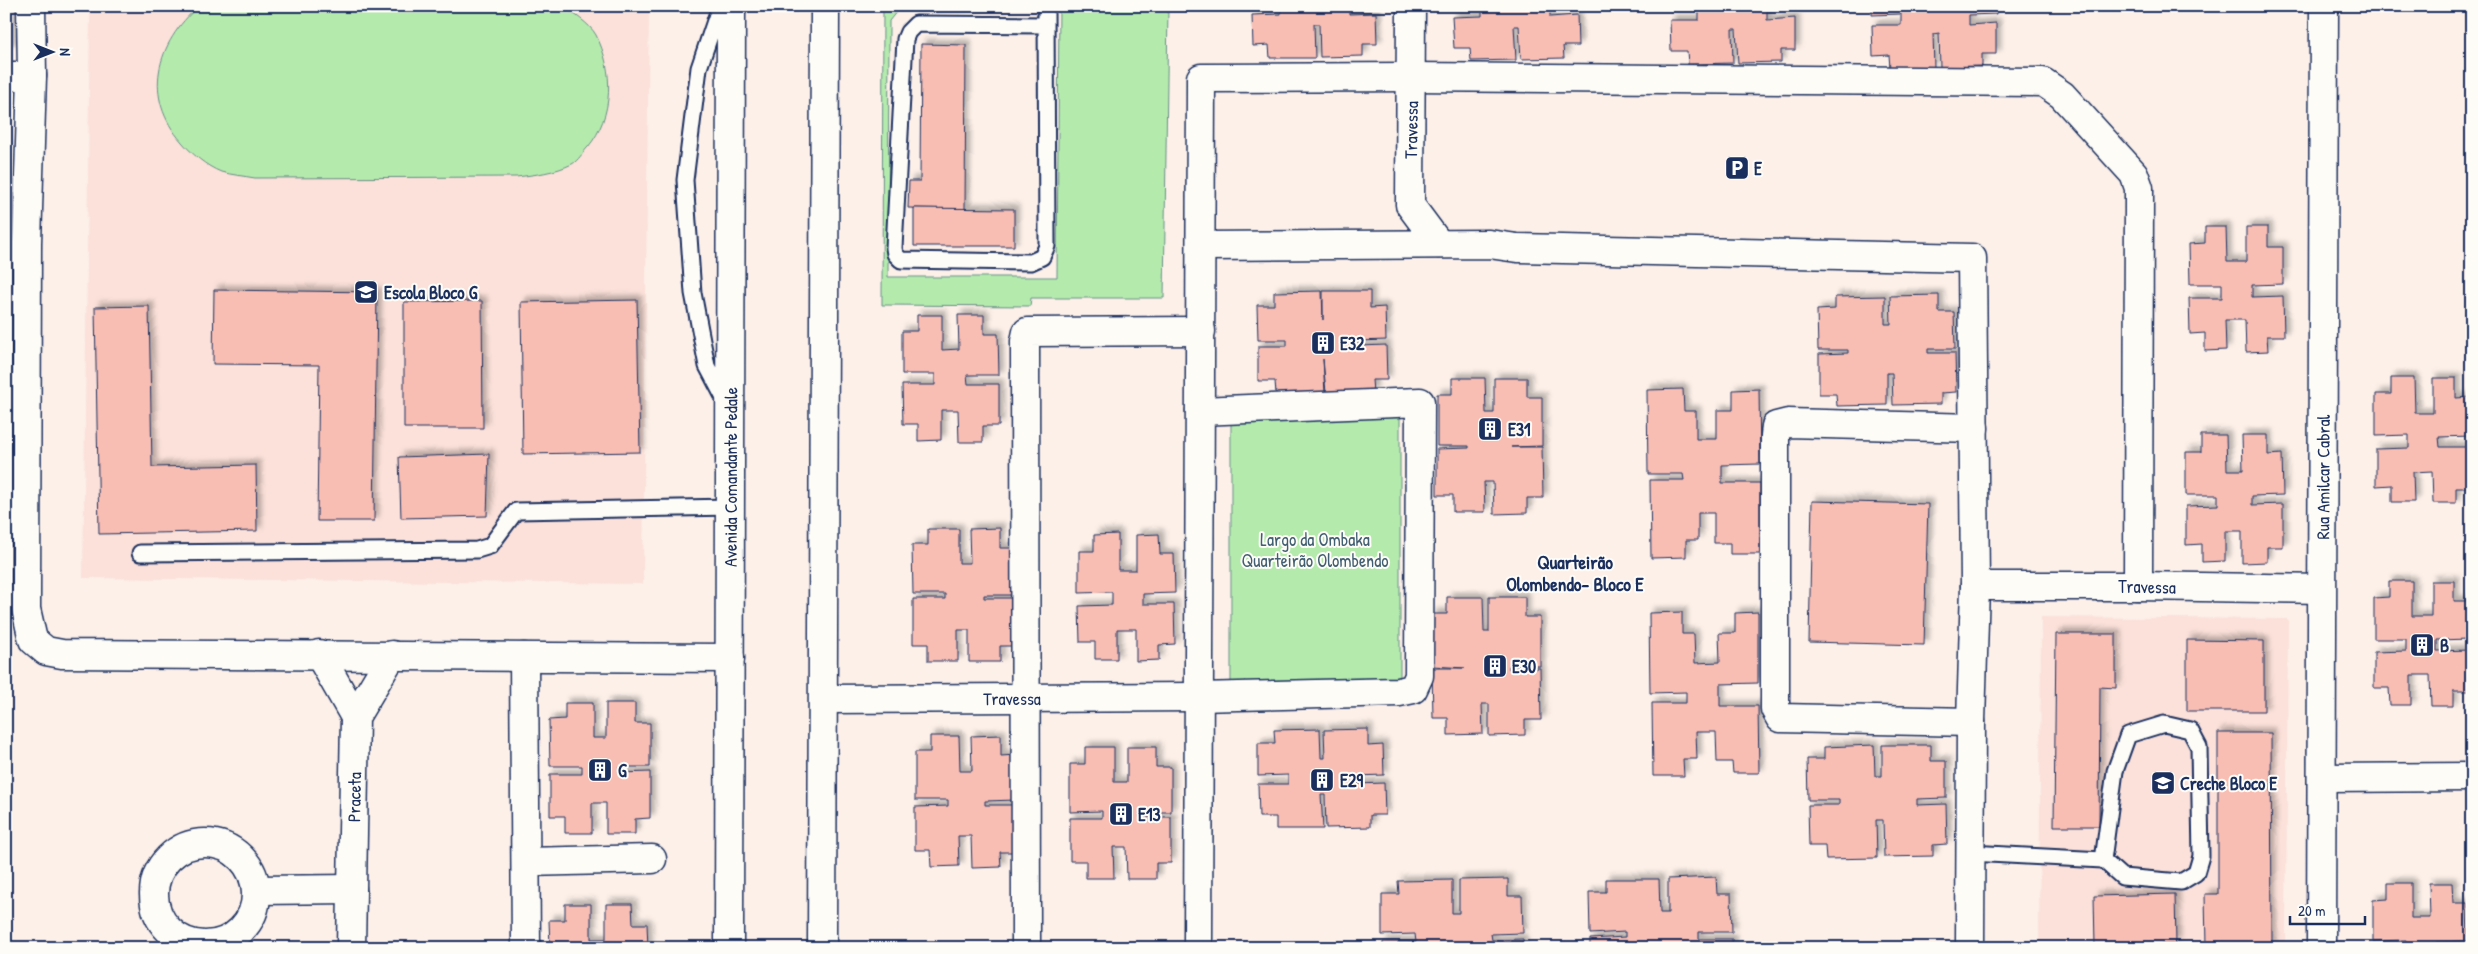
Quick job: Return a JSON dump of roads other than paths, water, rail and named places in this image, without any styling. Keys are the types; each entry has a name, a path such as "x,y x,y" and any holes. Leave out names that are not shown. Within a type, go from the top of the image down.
{"street":[{"path":"31,6 19,76 17,243 26,609 33,640 46,651 62,654 320,654 730,658"},
{"name":"Avenida Comandante Pedale","path":"730,948 732,507 729,408 731,6"},
{"path":"822,948 825,6"},
{"name":"Travessa","path":"1410,205 1411,6"},
{"name":"Rua Amilcar Cabral","path":"2321,948 2324,6"},
{"path":"1198,948 1201,78 1411,77 2044,82 2062,95 2134,174 2139,188 2138,586"},
{"path":"1385,244 1410,205 1439,244"},
{"path":"1201,246 1439,244 1972,258 1975,586 1971,722 1970,948"},
{"path":"1026,948 1025,351 1027,332 1201,331"},
{"name":"Travessa","path":"824,699 1199,697 1399,692 1413,689 1419,676 1420,402 1200,411"},
{"path":"1971,722 1780,718 1775,709 1775,436 1776,426 1788,423 1974,428"},
{"name":"Travessa","path":"1975,586 2321,589"},
{"path":"320,654 355,717"},
{"name":"Praceta","path":"351,948 355,717 392,655"},
{"path":"524,657 526,948"},
{"path":"2323,778 2472,777"},
{"path":"208,843 225,847 240,857 257,890 253,908 245,924 236,934 220,942 205,945 186,945 172,934 159,917 154,899 156,879 164,863 181,848 208,843"},
{"path":"526,862 652,859"},
{"path":"257,890 352,889"}],"lane":[{"path":"720,6 699,68 685,180 693,293 707,366 729,408"},
{"path":"1046,6 1047,246 1042,257 1031,262 901,260 895,254 894,248 906,39 908,32 916,24 1046,25"},
{"path":"140,553 477,550 490,546 516,511 732,507"},
{"path":"1970,853 2103,860 2122,877 2181,882 2196,873 2201,856 2199,748 2190,730 2164,724 2128,736 2115,771 2103,860"}],"place":[{"name":"E","path":"1737,168"},
{"name":"Escola Bloco G","path":"366,292"},
{"name":"E32","path":"1323,343"},
{"name":"E31","path":"1490,429"},
{"name":"B","path":"2422,645"},
{"name":"E30","path":"1495,666"},
{"name":"G","path":"600,770"},
{"name":"E29","path":"1322,780"},
{"name":"Creche Bloco E","path":"2163,783"},
{"name":"E13","path":"1121,814"}],"district":[{"name":"Quarteirão Olombendo- Bloco E","path":"1575,573"}],"park label":[{"name":"Largo da Ombaka Quarteirão Olombendo","path":"1315,549"}]}
